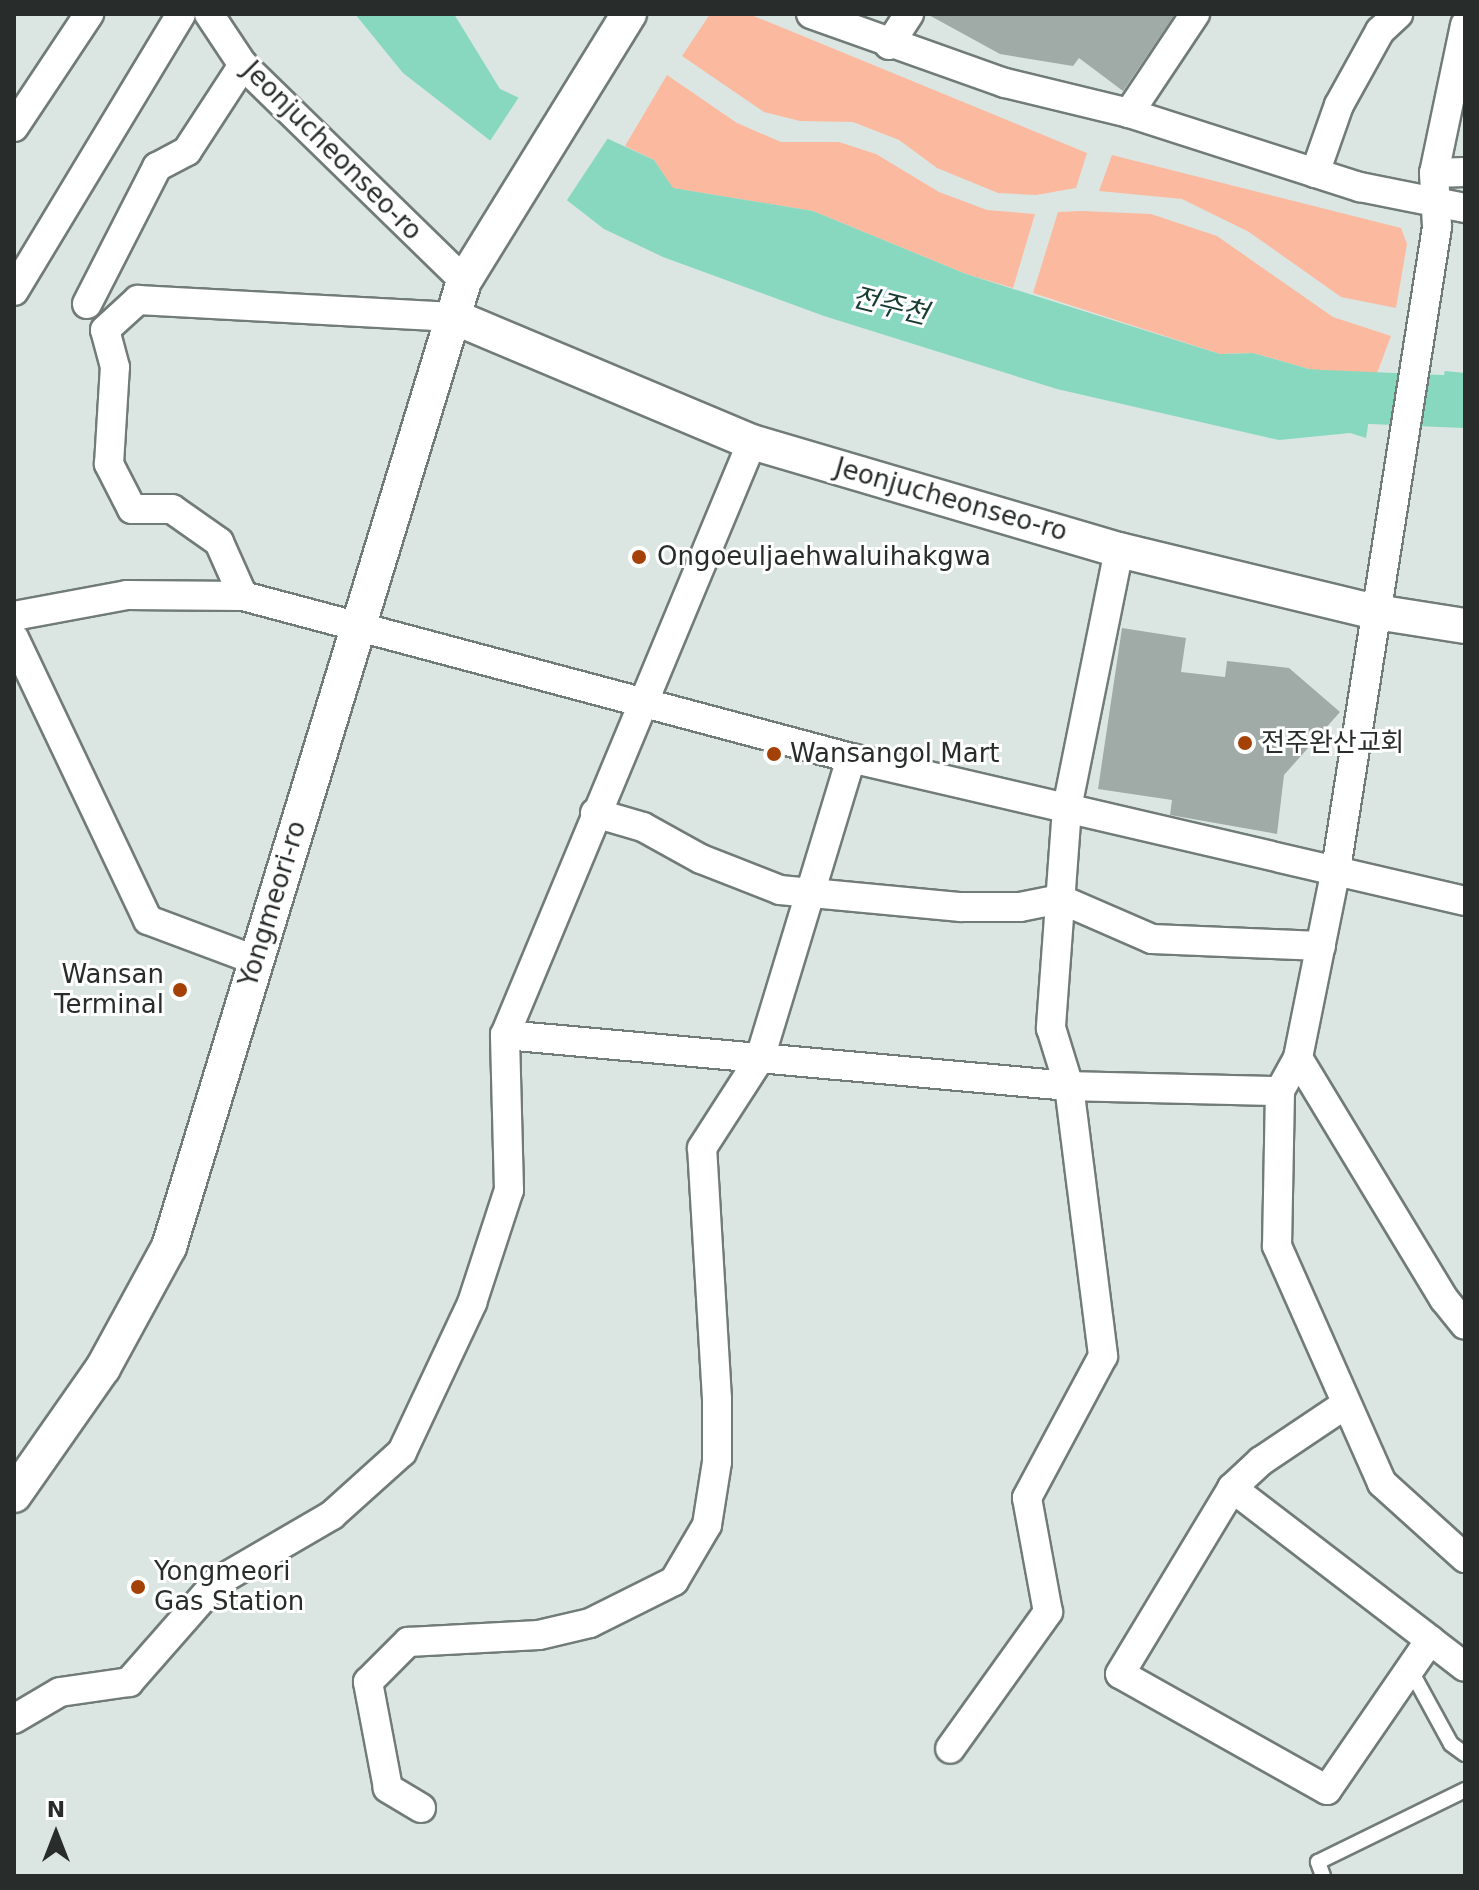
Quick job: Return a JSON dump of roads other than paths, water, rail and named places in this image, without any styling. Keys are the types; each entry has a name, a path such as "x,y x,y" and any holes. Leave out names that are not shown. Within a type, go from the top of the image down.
{"street":[{"path":"14,127 89,14"},
{"path":"14,291 181,14"},
{"name":"Jeonjucheonseo-ro","path":"209,14 243,65 464,281"},
{"name":"Yongmeori-ro","path":"14,1495 103,1368 169,1247 464,281 485,241 629,14"},
{"path":"811,14 889,45 1005,83 1129,113 1436,216 1465,208"},
{"path":"889,45 909,14"},
{"path":"1129,113 1195,14"},
{"path":"1315,173 1339,105 1380,31 1398,14"},
{"path":"1465,25 1434,173 1436,216 1387,564 1376,612 1336,869 1298,1058 1280,1091 1277,1246 1382,1483 1465,1558"},
{"path":"87,304 157,167 187,151 243,65"},
{"path":"1434,173 1465,172"},
{"path":"243,596 219,542 172,509 132,509 126,498 109,464 115,367 105,330 138,300 454,317"},
{"name":"Jeonjucheonseo-ro","path":"454,317 752,442 1119,550 1376,612 1465,626"},
{"path":"14,1719 60,1692 129,1682 217,1582 332,1515 402,1452 472,1303 509,1190 505,1035 641,700 752,442"},
{"path":"950,1749 1048,1612 1027,1498 1103,1356 1069,1086 1051,1028 1067,808 1119,550"},
{"path":"14,616 127,595 243,596 851,758 1465,901"},
{"path":"14,638 148,920 255,960"},
{"path":"421,1808 388,1788 368,1682 408,1642 539,1635 590,1623 674,1581 707,1525 717,1462 717,1399 702,1148 760,1058 851,758"},
{"path":"595,813 643,827 701,859 780,890 961,907 1020,907 1060,899 1152,939 1321,946"},
{"path":"505,1035 1069,1086 1280,1091"},
{"path":"1298,1058 1444,1299 1465,1325"},
{"path":"1346,1404 1261,1461 1232,1488 1120,1674 1327,1790 1430,1640"},
{"path":"1232,1488 1465,1667"}],"lane":[{"path":"1410,1669 1451,1744 1465,1754"},
{"path":"1323,1876 1318,1862 1465,1790"}],"water":[{"path":"355,14 454,14 500,89 654,160 673,188 813,211 966,274 1220,354 1253,353 1309,369 1376,376 1366,438 1350,433 1279,440 1057,389 824,316 663,257 604,229 403,73"},
{"path":"1435,370 1465,373 1465,414 1425,422"}],"waterway":[{"name":"전주천","path":"1300,395 1465,402"}],"place":[{"name":"Ongoeuljaehwaluihakgwa","path":"639,557"},
{"name":"전주완산교회","path":"1245,743"},
{"name":"Wansangol Mart","path":"774,754"},
{"name":"Wansan Terminal","path":"180,990"},
{"name":"Yongmeori Gas Station","path":"138,1587"}]}
